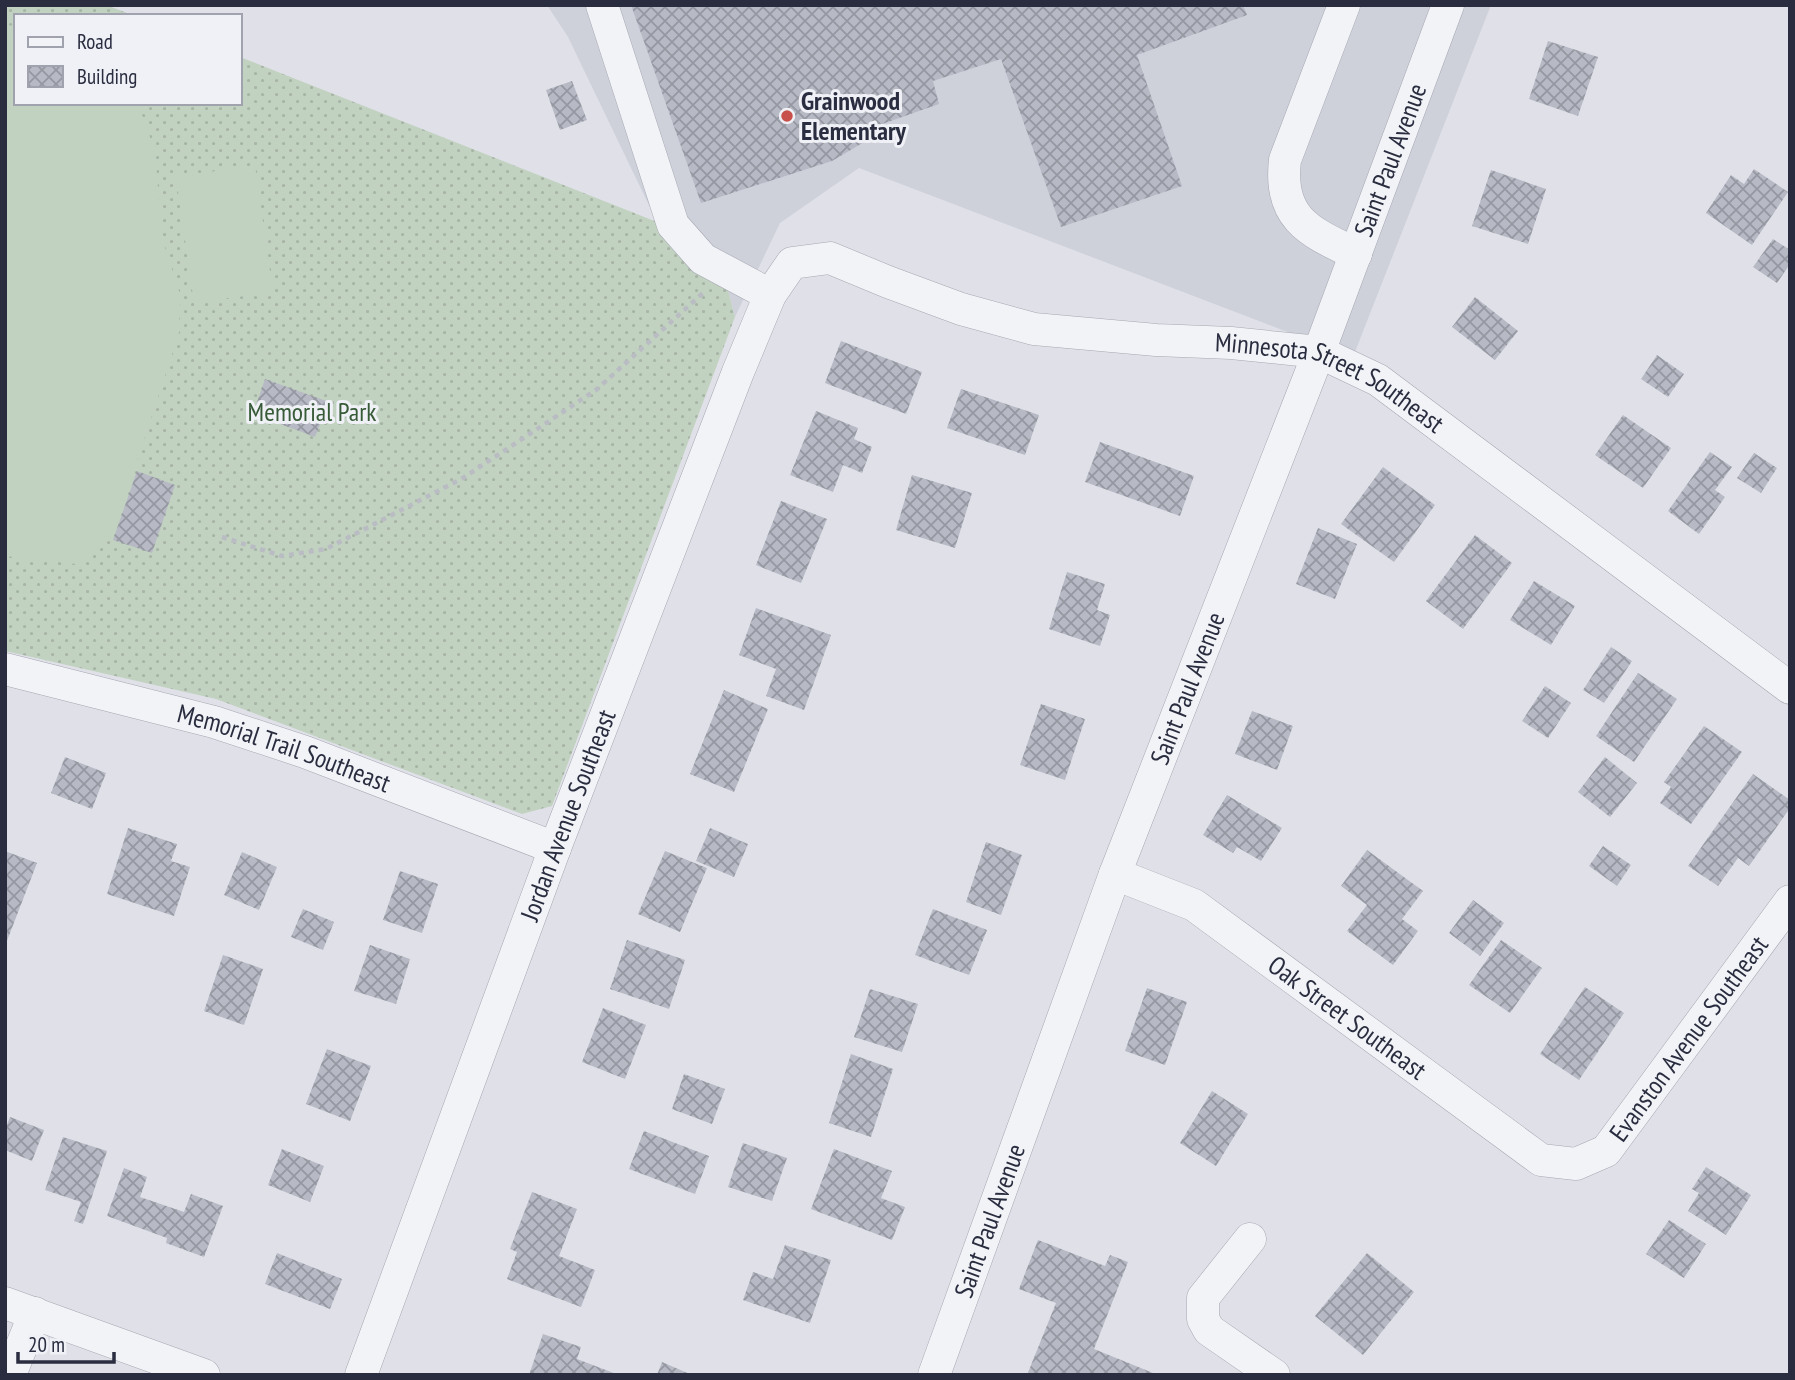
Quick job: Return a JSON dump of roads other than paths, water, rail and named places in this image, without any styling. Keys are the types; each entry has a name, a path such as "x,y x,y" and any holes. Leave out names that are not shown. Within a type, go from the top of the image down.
{"street":[{"path":"602,5 673,225 703,259 770,295"},
{"path":"1344,5 1285,160 1283,177 1289,203 1304,225 1315,234 1356,254"},
{"name":"Saint Paul Avenue","path":"934,1375 1115,874 1319,352 1448,5"},
{"name":"Minnesota Street Southeast","path":"792,263 830,258 961,309 1034,329 1319,352 1378,380 1790,688"},
{"name":"Jordan Avenue Southeast","path":"360,1375 555,848 738,372 770,295 792,263"},
{"name":"Memorial Trail Southeast","path":"5,669 227,726 305,752 555,848"},
{"name":"Oak Street Southeast","path":"1115,874 1194,905 1541,1160 1576,1164"},
{"name":"Evanston Avenue Southeast","path":"1576,1164 1606,1151 1790,901"},
{"path":"1250,1240 1203,1298 1203,1319 1209,1330 1274,1375"},
{"path":"5,1303 204,1375"},
{"path":"10,1375 35,1313"}],"place":[{"name":"Grainwood Elementary","path":"787,116"}],"park label":[{"name":"Memorial Park","path":"312,412"}]}
